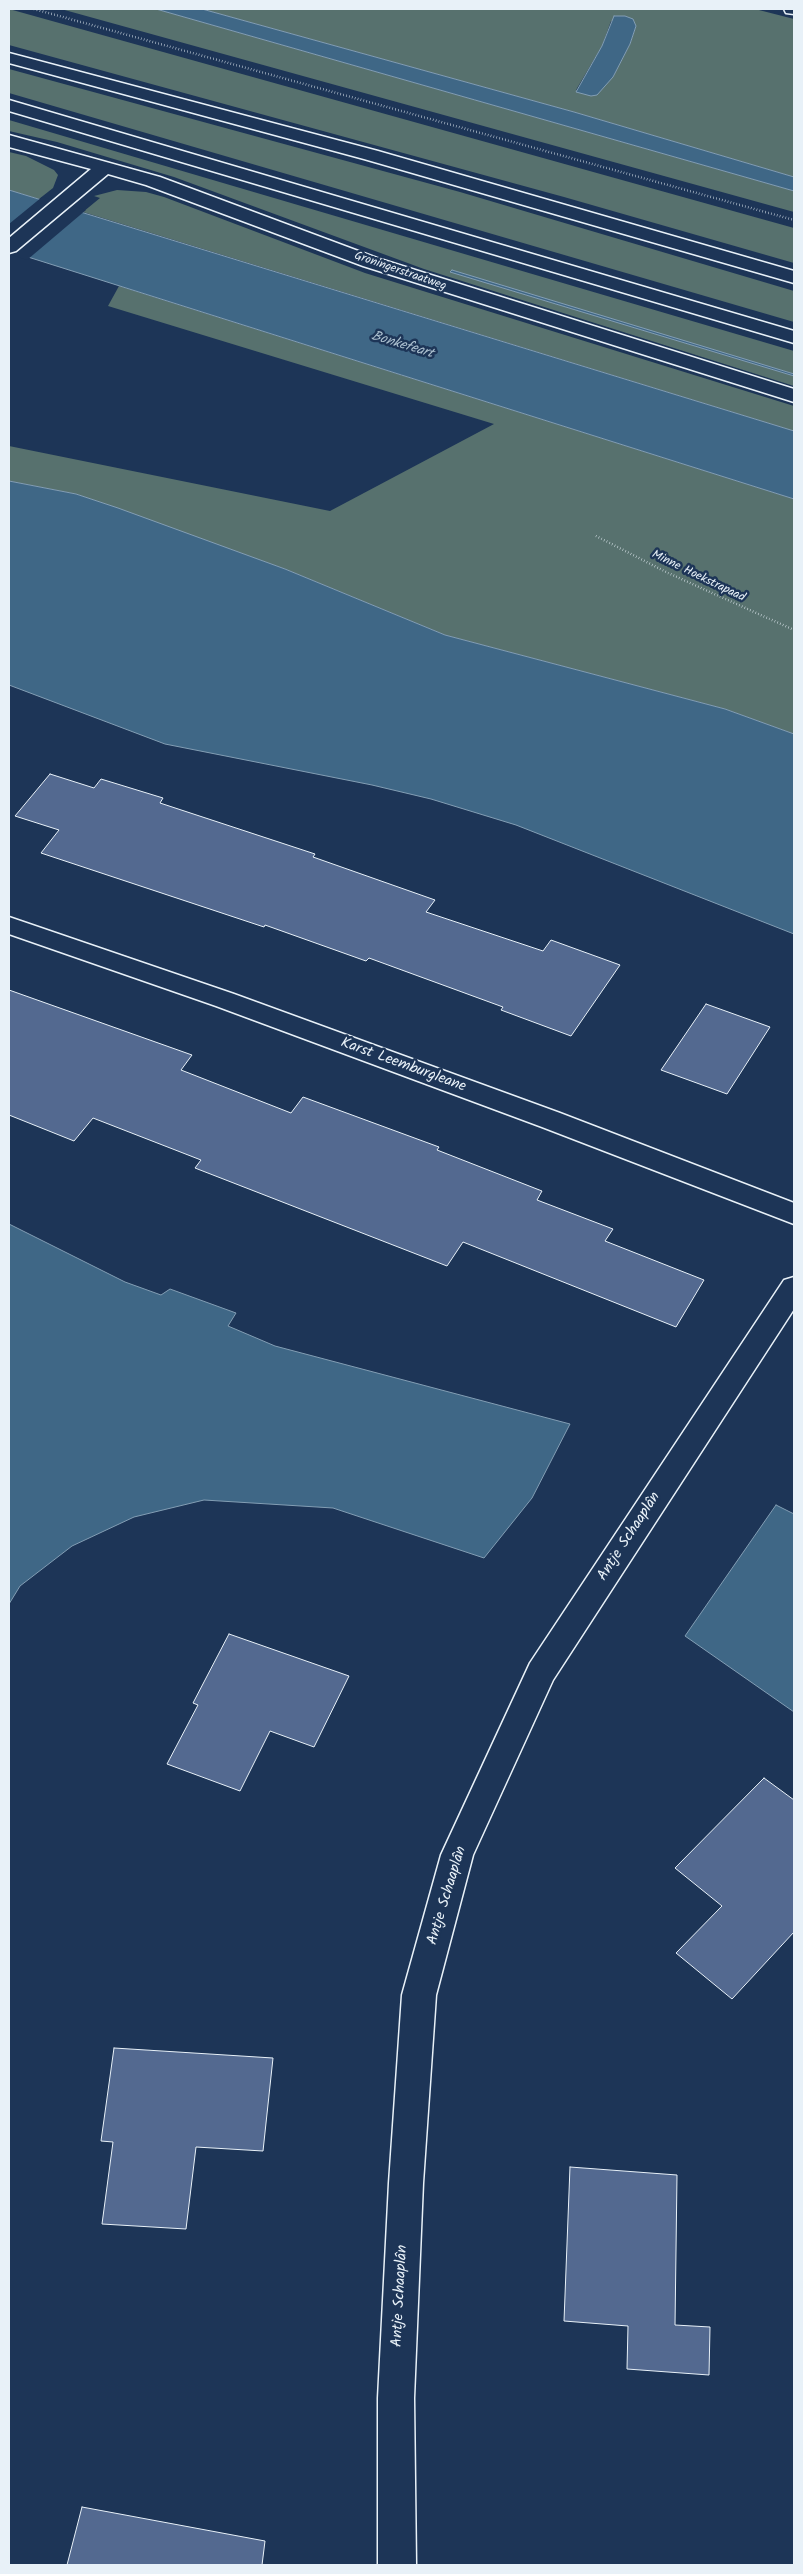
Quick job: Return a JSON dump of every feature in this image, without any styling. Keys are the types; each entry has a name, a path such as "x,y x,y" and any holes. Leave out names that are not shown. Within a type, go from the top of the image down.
{"main road":[{"path":"9,58 370,155 794,278"},
{"path":"9,105 794,337"},
{"name":"Groningerstraatweg","path":"9,141 105,167 190,194 301,237 427,281 794,396"},
{"path":"9,247 105,167"},
{"name":"Karst Leemburgleane","path":"9,925 225,1000 542,1117 794,1214"},
{"name":"Antje Schaaplân","path":"397,2565 396,2398 406,2183 419,1995 457,1855 540,1672 794,1287"}],"path":[{"path":"34,9 794,220"},
{"name":"Minne Hoekstrapaad","path":"596,536 668,573 794,630"}],"green space":[{"path":"9,9 794,228 794,263 564,197 9,45"},
{"path":"61,9 156,9 794,191 794,212"},
{"path":"202,9 755,9 794,19 794,177 574,112","holes":["611,21 636,26 630,44 613,77 576,90 602,46"]},
{"path":"9,69 460,192 794,291 794,322 9,93"},
{"path":"9,120 794,351 794,374 451,272 794,376 794,386 424,269 174,177 57,142 9,131"},
{"path":"9,152 26,156 54,170 58,175 53,188 39,199 9,190"},
{"path":"117,190 146,192 164,197 365,273 794,406 794,431 83,212 100,198 94,196"},
{"path":"119,286 794,499 794,734 725,709 445,635 285,569 76,494 9,481 9,446 330,511 494,424 108,306"}],"water":[{"path":"156,9 202,9 574,112 794,177 794,191"},
{"path":"614,16 625,16 633,19 636,26 630,44 613,77 597,95 591,96 576,92 602,46"},
{"name":"Bonkefeart","path":"9,190 794,431 794,499 9,251"},
{"path":"452,270 794,374 794,376 450,272"},
{"path":"9,481 76,494 118,508 285,569 445,635 725,709 794,734 794,934 516,825 431,799 372,785 165,744 9,685"},
{"path":"9,1224 125,1282 161,1295 170,1289 236,1313 228,1326 275,1346 570,1424 532,1498 484,1558 333,1508 204,1500 134,1517 72,1546 20,1586 9,1604"},
{"path":"776,1505 794,1514 794,1712 685,1636"}],"pier":[{"path":"42,197 86,210 27,260 9,254 9,224"}],"building":[{"path":"50,774 94,788 101,779 163,798 160,803 315,854 313,857 435,900 426,912 543,951 551,940 620,965 571,1036 501,1010 503,1007 369,958 366,961 265,925 264,927 41,853 59,830 15,816"},
{"path":"9,990 192,1055 181,1070 291,1113 303,1097 439,1147 437,1150 542,1191 537,1200 613,1229 605,1241 704,1280 676,1327 463,1242 447,1266 195,1168 201,1160 93,1118 74,1141 9,1115"},
{"path":"706,1004 770,1027 727,1094 661,1070"},
{"path":"229,1634 349,1676 314,1747 270,1731 240,1791 167,1764 198,1705 193,1703"},
{"path":"764,1778 794,1800 794,1932 732,1999 676,1953 722,1906 675,1868"},
{"path":"114,2048 273,2058 263,2151 196,2147 186,2229 102,2224 113,2142 101,2141"},
{"path":"570,2167 677,2175 675,2325 710,2327 709,2375 627,2369 628,2326 564,2321"},
{"path":"82,2507 265,2541 262,2565 67,2565"}]}
